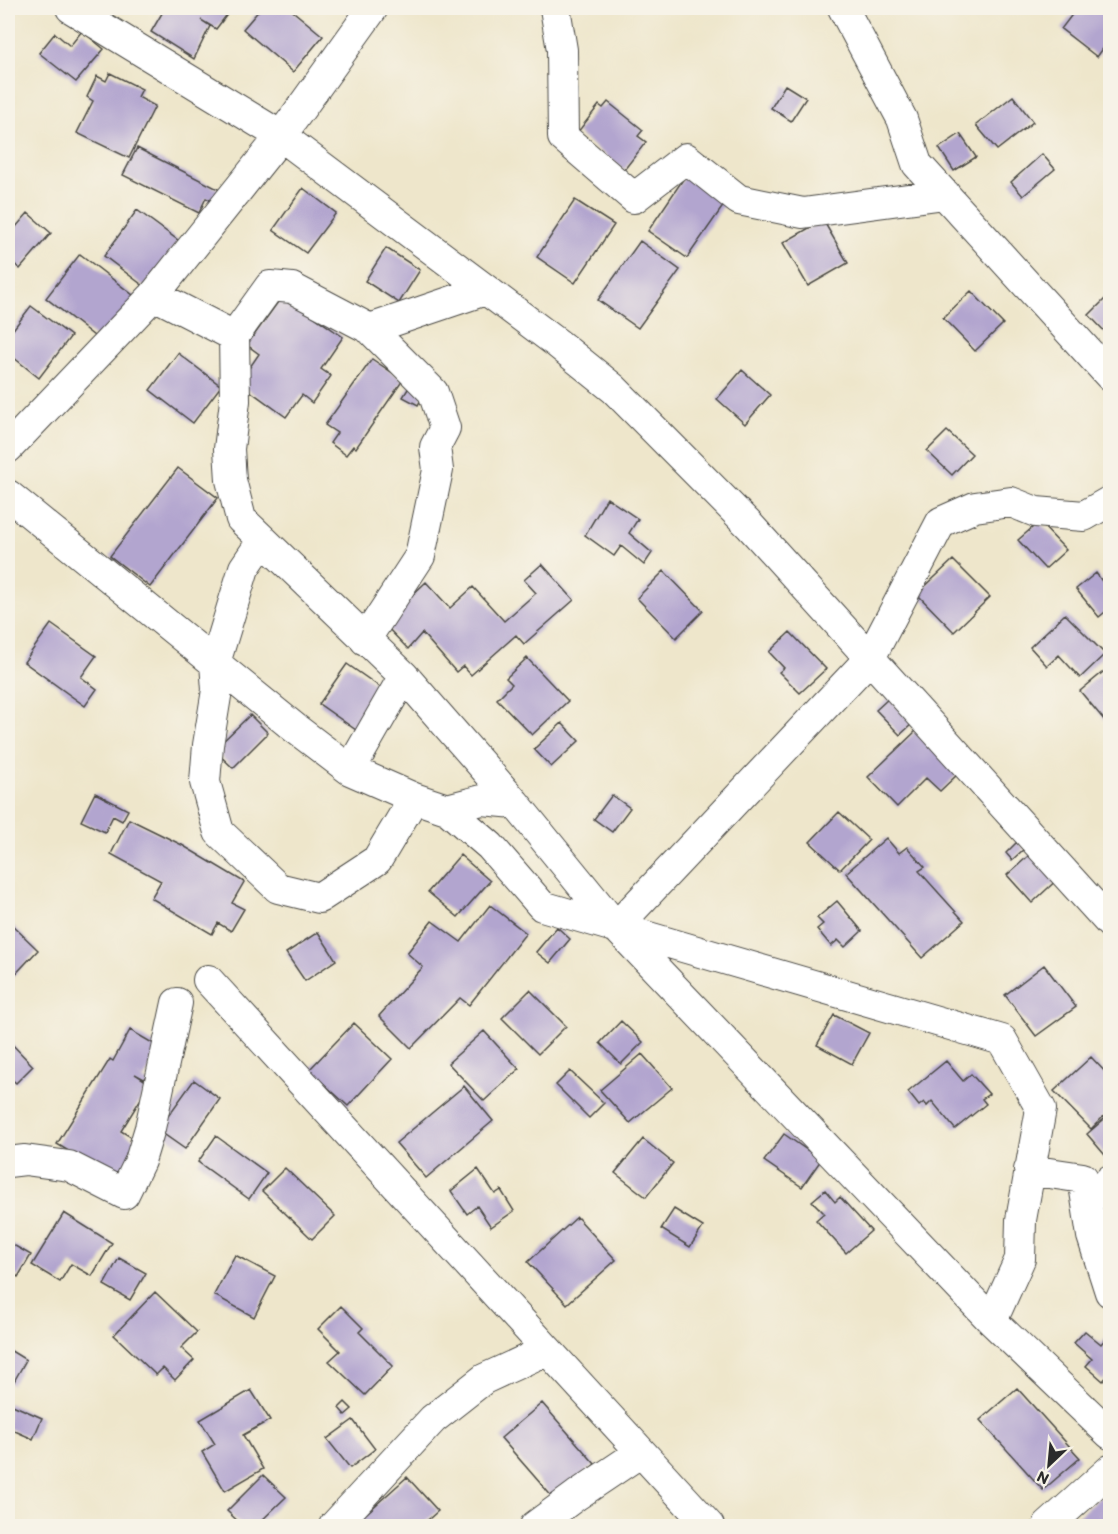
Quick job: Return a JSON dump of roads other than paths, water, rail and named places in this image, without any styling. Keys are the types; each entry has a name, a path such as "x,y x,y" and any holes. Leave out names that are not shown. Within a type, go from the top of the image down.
{"street":[{"path":"8,447 154,296 281,136 373,8"},
{"path":"555,8 562,50 563,137 634,198 686,158 739,200 803,213 945,194"},
{"path":"843,8 902,118 917,164 1110,376"},
{"path":"87,12 281,136 557,343 614,389 750,526 1110,923"},
{"path":"365,640 420,556 438,470 435,447 446,428 434,392 370,329 292,288 270,286 234,336 235,401 229,449 231,480 241,519 365,640 404,676 515,803 616,927 992,1321 1110,1434"},
{"path":"370,329 484,290"},
{"path":"154,296 234,336"},
{"path":"8,495 296,729 350,770 414,798 447,809 490,846 542,906 1002,1040 1041,1109 1021,1220 1020,1259 992,1321"},
{"path":"616,927 870,658 941,522 975,507 1011,502 1036,512 1084,516 1110,501"},
{"path":"262,540 244,568 215,663 217,690 208,745 205,782 219,832 278,888 319,898 377,860 414,798"},
{"path":"350,770 404,676"},
{"path":"447,809 482,800 515,803"},
{"path":"208,980 709,1527"},
{"path":"8,1162 25,1160 69,1166 124,1194 140,1161 150,1128 177,1003"},
{"path":"1029,1170 1083,1178 1092,1236 1110,1292"},
{"path":"1087,1203 1110,1180"},
{"path":"334,1527 433,1419 484,1379 547,1350"},
{"path":"536,1527 577,1495 641,1452"},
{"path":"1048,1527 1110,1470"}]}
